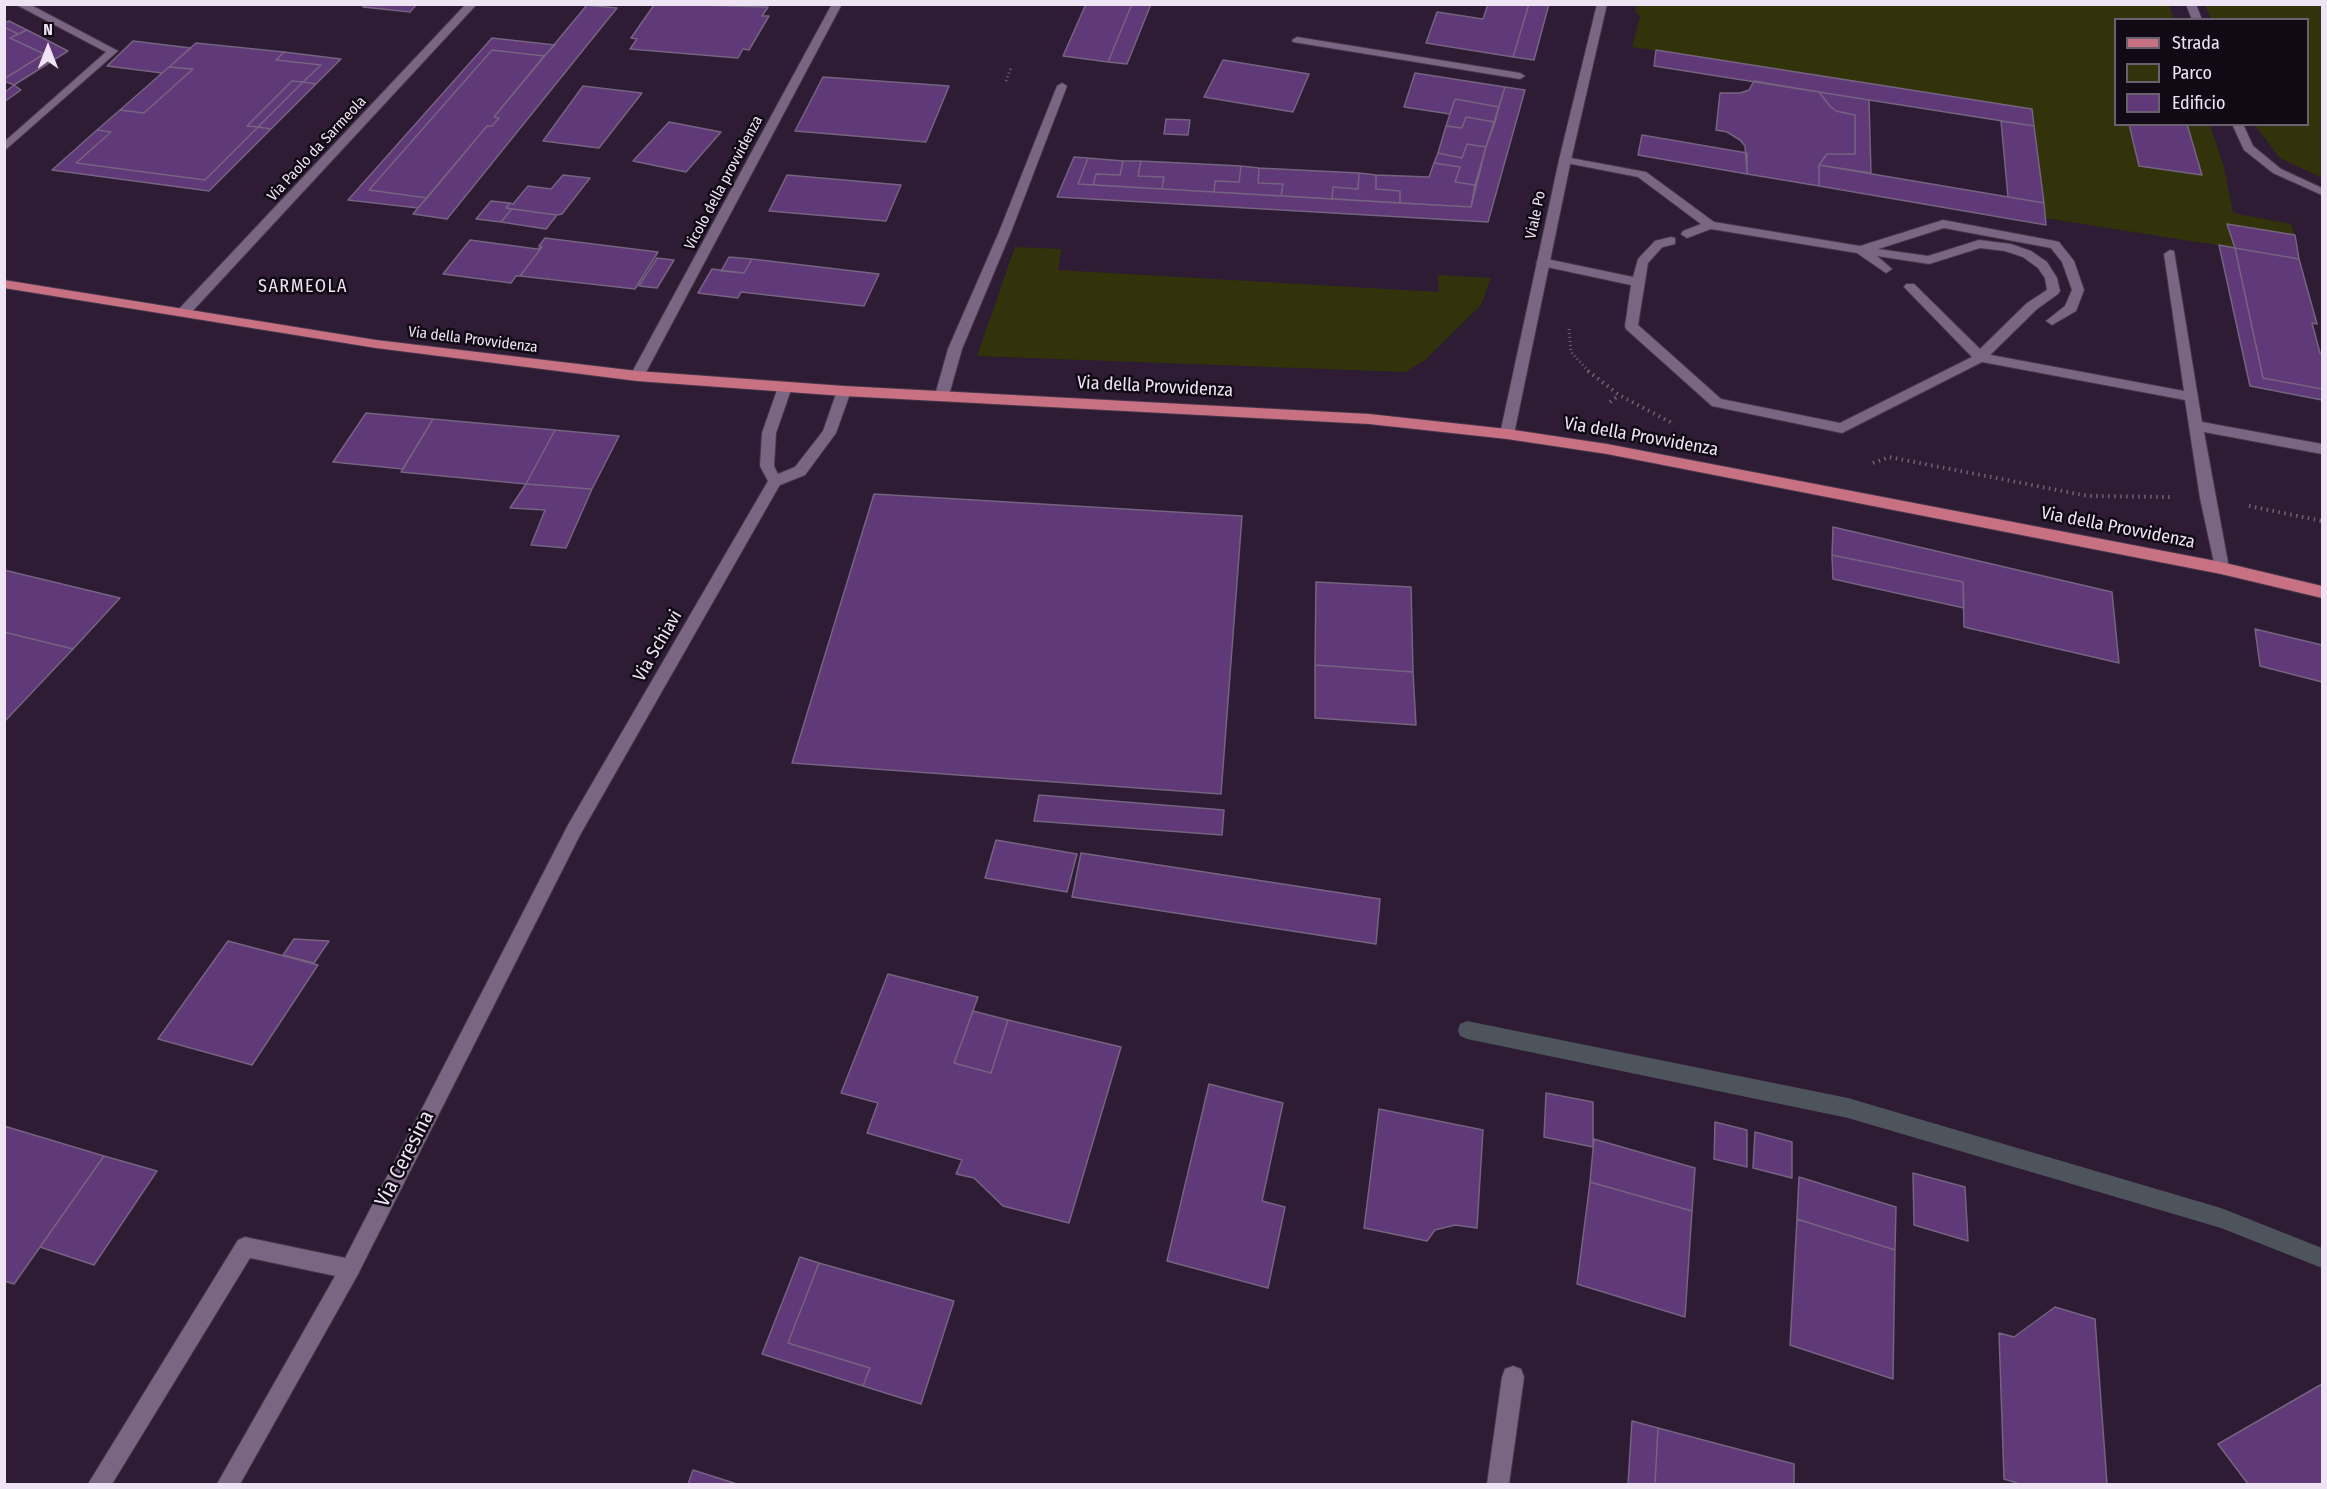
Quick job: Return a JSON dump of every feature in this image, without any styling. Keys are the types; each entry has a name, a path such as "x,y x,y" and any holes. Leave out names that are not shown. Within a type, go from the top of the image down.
{"main road":[{"name":"Via della Provvidenza","path":"4,284 376,344 637,376 844,391 1369,419 1507,434 1608,448 2221,568 2322,592"}],"street":[{"path":"4,148 113,51 20,4"},
{"name":"Via Paolo da Sarmeola","path":"183,313 472,4"},
{"name":"Vicolo della provvidenza","path":"637,376 837,4"},
{"name":"Viale Po","path":"1507,434 1542,262 1602,4"},
{"path":"1297,40 1520,76"},
{"path":"942,395 955,349 1005,232 1062,86"},
{"path":"2238,126 2248,148 2277,171 2322,192"},
{"path":"1565,160 1642,174 1710,225 1929,260 1979,244 2007,247 2027,254 2043,265 2054,291 2032,306 1980,357 1842,428 1717,403 1631,326 1642,262 1665,242"},
{"path":"1861,250 1943,224 2055,245 2068,261 2078,290 2071,308 2052,321"},
{"path":"1687,234 1710,225"},
{"path":"1861,250 1886,269"},
{"path":"2170,254 2195,425 2221,568"},
{"path":"1542,262 1638,282"},
{"path":"1910,287 1980,357 2192,397"},
{"path":"784,387 769,433 766,466 775,481 800,471 829,433 844,391"},
{"path":"2195,425 2322,449"},
{"name":"Via Schiavi","path":"574,830 775,481"},
{"name":"Via Ceresina","path":"228,1485 350,1269 574,830"},
{"path":"99,1485 245,1248 350,1269"},
{"path":"1498,1485 1513,1377"}],"path":[{"path":"1006,81 1011,68"},
{"path":"1569,328 1571,352 1584,368 1618,396 1610,402"},
{"path":"1870,464 1889,457 2088,495 2207,498 2322,521"}],"green space":[{"path":"1637,5 2169,5 2174,18 2114,18 2114,126 2210,126 2224,167 2233,213 2291,224 2295,235 2228,224 2235,248 2045,218 2032,109 1632,47 1640,16 1635,12"},
{"path":"2205,5 2322,5 2322,178 2280,158 2256,126 2309,126 2309,18 2211,18"},
{"path":"1015,247 1061,249 1058,270 1439,292 1438,275 1491,278 1481,305 1425,360 1405,372 977,356"}],"building":[{"path":"365,4 417,4 410,12 363,7"},
{"path":"1086,4 1132,4 1108,62 1063,56"},
{"path":"1132,4 1151,4 1127,64 1108,62"},
{"path":"1488,4 1529,4 1513,57 1426,43 1437,12 1483,19"},
{"path":"1529,4 1549,4 1534,60 1513,57"},
{"path":"587,5 617,8 447,219 413,214 487,126 492,126 499,118 494,117"},
{"path":"654,5 768,7 762,16 769,16 749,50 743,49 738,58 630,49 637,39 631,38"},
{"path":"9,21 27,30 18,34 4,27 4,23"},
{"path":"4,27 18,34 10,38 44,54 4,79"},
{"path":"27,30 68,51 14,85 4,79 44,54 10,38"},
{"path":"492,38 555,45 544,56 492,50 369,190 427,198 418,208 348,200"},
{"path":"133,41 191,48 162,73 107,66"},
{"path":"196,43 284,52 276,60 321,65 303,82 292,81 247,126 258,127 205,180 76,163 111,132 97,130 120,110 144,113 193,69 169,67"},
{"path":"492,50 544,56 494,117 499,118 492,126 487,126 427,198 369,190"},
{"path":"1656,50 2032,109 2034,126 1654,66"},
{"path":"284,52 341,59 316,84 303,82 321,65 276,60"},
{"path":"1223,60 1309,74 1293,112 1204,97"},
{"path":"169,67 193,69 144,113 120,110"},
{"path":"1415,73 1505,87 1499,107 1455,99 1450,114 1404,107"},
{"path":"823,77 949,86 926,142 795,131"},
{"path":"292,81 303,82 258,127 247,126"},
{"path":"1754,81 1819,92 1836,111 1855,115 1855,154 1827,154 1819,165 1819,186 1747,174 1745,146 1727,132 1716,130 1720,93 1740,93 1749,90"},
{"path":"303,82 316,84 271,129 258,127"},
{"path":"14,85 21,90 4,102 4,93"},
{"path":"583,86 642,93 599,148 543,141"},
{"path":"1505,87 1525,90 1488,222 1057,197 1074,157 1088,158 1078,184 1471,207 1486,147"},
{"path":"1819,92 1869,100 1871,173 1819,165 1827,154 1855,154 1855,115 1836,111"},
{"path":"1455,99 1499,107 1495,122 1466,117 1462,128 1446,126"},
{"path":"1466,117 1495,122 1486,147 1467,144 1462,158 1438,153 1446,126 1462,128"},
{"path":"1166,119 1190,120 1188,135 1164,134"},
{"path":"2001,121 2034,126 2044,203 2008,197"},
{"path":"669,122 721,132 686,172 633,161"},
{"path":"2129,126 2188,126 2202,175 2139,166"},
{"path":"258,127 271,129 209,191 52,170 97,130 111,132 76,163 205,180"},
{"path":"1642,135 1747,153 1747,174 1638,155"},
{"path":"1467,144 1486,147 1475,185 1455,182 1460,167 1434,163 1438,153 1462,158"},
{"path":"1088,158 1123,161 1120,175 1096,174 1093,185 1078,184"},
{"path":"1123,161 1141,161 1138,176 1164,177 1162,189 1093,185 1096,174 1120,175"},
{"path":"1141,161 1241,166 1239,182 1215,181 1214,192 1162,189 1164,177 1138,176"},
{"path":"1434,163 1460,167 1455,182 1475,185 1471,207 1400,203 1400,191 1376,189 1376,175 1429,177"},
{"path":"1819,165 2044,203 2046,225 1819,186"},
{"path":"1241,166 1259,168 1258,183 1283,184 1281,196 1214,192 1215,181 1239,182"},
{"path":"1259,168 1359,173 1358,189 1333,187 1332,199 1281,196 1283,184 1258,183"},
{"path":"1359,173 1376,175 1376,189 1400,191 1400,203 1332,199 1333,187 1358,189"},
{"path":"563,175 590,178 562,214 506,208 510,203 513,204 528,186 551,189"},
{"path":"787,175 901,185 886,221 769,211"},
{"path":"491,201 510,203 506,208 512,209 501,222 476,219"},
{"path":"512,209 557,215 546,229 501,222"},
{"path":"2227,224 2295,235 2299,259 2235,248"},
{"path":"545,238 658,252 635,289 520,276 542,247 539,246"},
{"path":"470,240 537,249 542,247 520,276 516,276 511,283 443,274"},
{"path":"2219,245 2235,248 2263,378 2322,389 2322,400 2250,386"},
{"path":"2235,248 2299,259 2317,324 2312,323 2322,354 2322,389 2263,378"},
{"path":"729,257 752,259 744,273 721,271"},
{"path":"657,258 674,260 657,288 639,286"},
{"path":"752,259 879,274 864,306 741,292 738,298 698,293 712,269 744,273"},
{"path":"366,413 433,419 403,469 333,462"},
{"path":"433,419 555,430 526,484 401,472"},
{"path":"555,430 619,436 592,489 526,484"},
{"path":"526,484 592,489 566,548 531,545 545,510 510,508"},
{"path":"874,494 1242,516 1221,794 792,763"},
{"path":"1833,527 2112,592 2119,663 1964,627 1963,582 1832,555"},
{"path":"1832,555 1963,582 1964,608 1833,579"},
{"path":"4,570 120,598 73,649 4,632"},
{"path":"1316,582 1411,587 1413,672 1315,665"},
{"path":"2255,629 2322,645 2322,682 2260,666"},
{"path":"4,632 73,649 4,722"},
{"path":"1315,665 1413,672 1416,725 1315,718"},
{"path":"1039,795 1224,810 1222,835 1034,821"},
{"path":"996,840 1077,854 1067,892 985,878"},
{"path":"1081,853 1380,899 1376,944 1072,897"},
{"path":"294,939 329,941 314,963 283,955"},
{"path":"228,941 318,965 252,1065 158,1039"},
{"path":"888,974 978,997 954,1063 991,1073 1008,1020 1121,1047 1069,1223 1003,1206 974,1178 956,1174 962,1160 867,1133 878,1103 841,1093"},
{"path":"973,1011 1008,1020 991,1073 954,1063"},
{"path":"1209,1084 1283,1103 1262,1201 1285,1207 1268,1288 1167,1261"},
{"path":"1546,1093 1593,1102 1593,1147 1544,1137"},
{"path":"1379,1109 1483,1130 1477,1228 1455,1225 1435,1230 1427,1241 1364,1228"},
{"path":"1715,1122 1747,1130 1747,1167 1714,1159"},
{"path":"4,1126 104,1156 14,1284 4,1281"},
{"path":"1755,1132 1792,1142 1792,1178 1753,1168"},
{"path":"1594,1139 1695,1168 1692,1211 1590,1182"},
{"path":"104,1156 157,1171 94,1265 40,1247"},
{"path":"1913,1173 1965,1187 1968,1241 1914,1225"},
{"path":"1799,1177 1896,1207 1895,1250 1797,1219"},
{"path":"1590,1182 1692,1211 1685,1317 1577,1284"},
{"path":"1797,1219 1895,1250 1893,1379 1790,1345"},
{"path":"800,1257 819,1263 788,1343 870,1368 863,1386 762,1354"},
{"path":"819,1263 954,1301 921,1404 863,1386 870,1368 788,1343"},
{"path":"2055,1307 2095,1319 2107,1484 2020,1484 2004,1479 1999,1333 2014,1337"},
{"path":"2322,1384 2322,1484 2248,1484 2218,1444"},
{"path":"1632,1421 1658,1428 1655,1484 1628,1484"},
{"path":"1658,1428 1794,1464 1794,1484 1655,1484"},
{"path":"693,1470 737,1484 688,1484"}],"waterway":[{"path":"1467,1030 1848,1108 2221,1218 2322,1258"}],"district":[{"name":"SARMEOLA","path":"303,287"}]}
